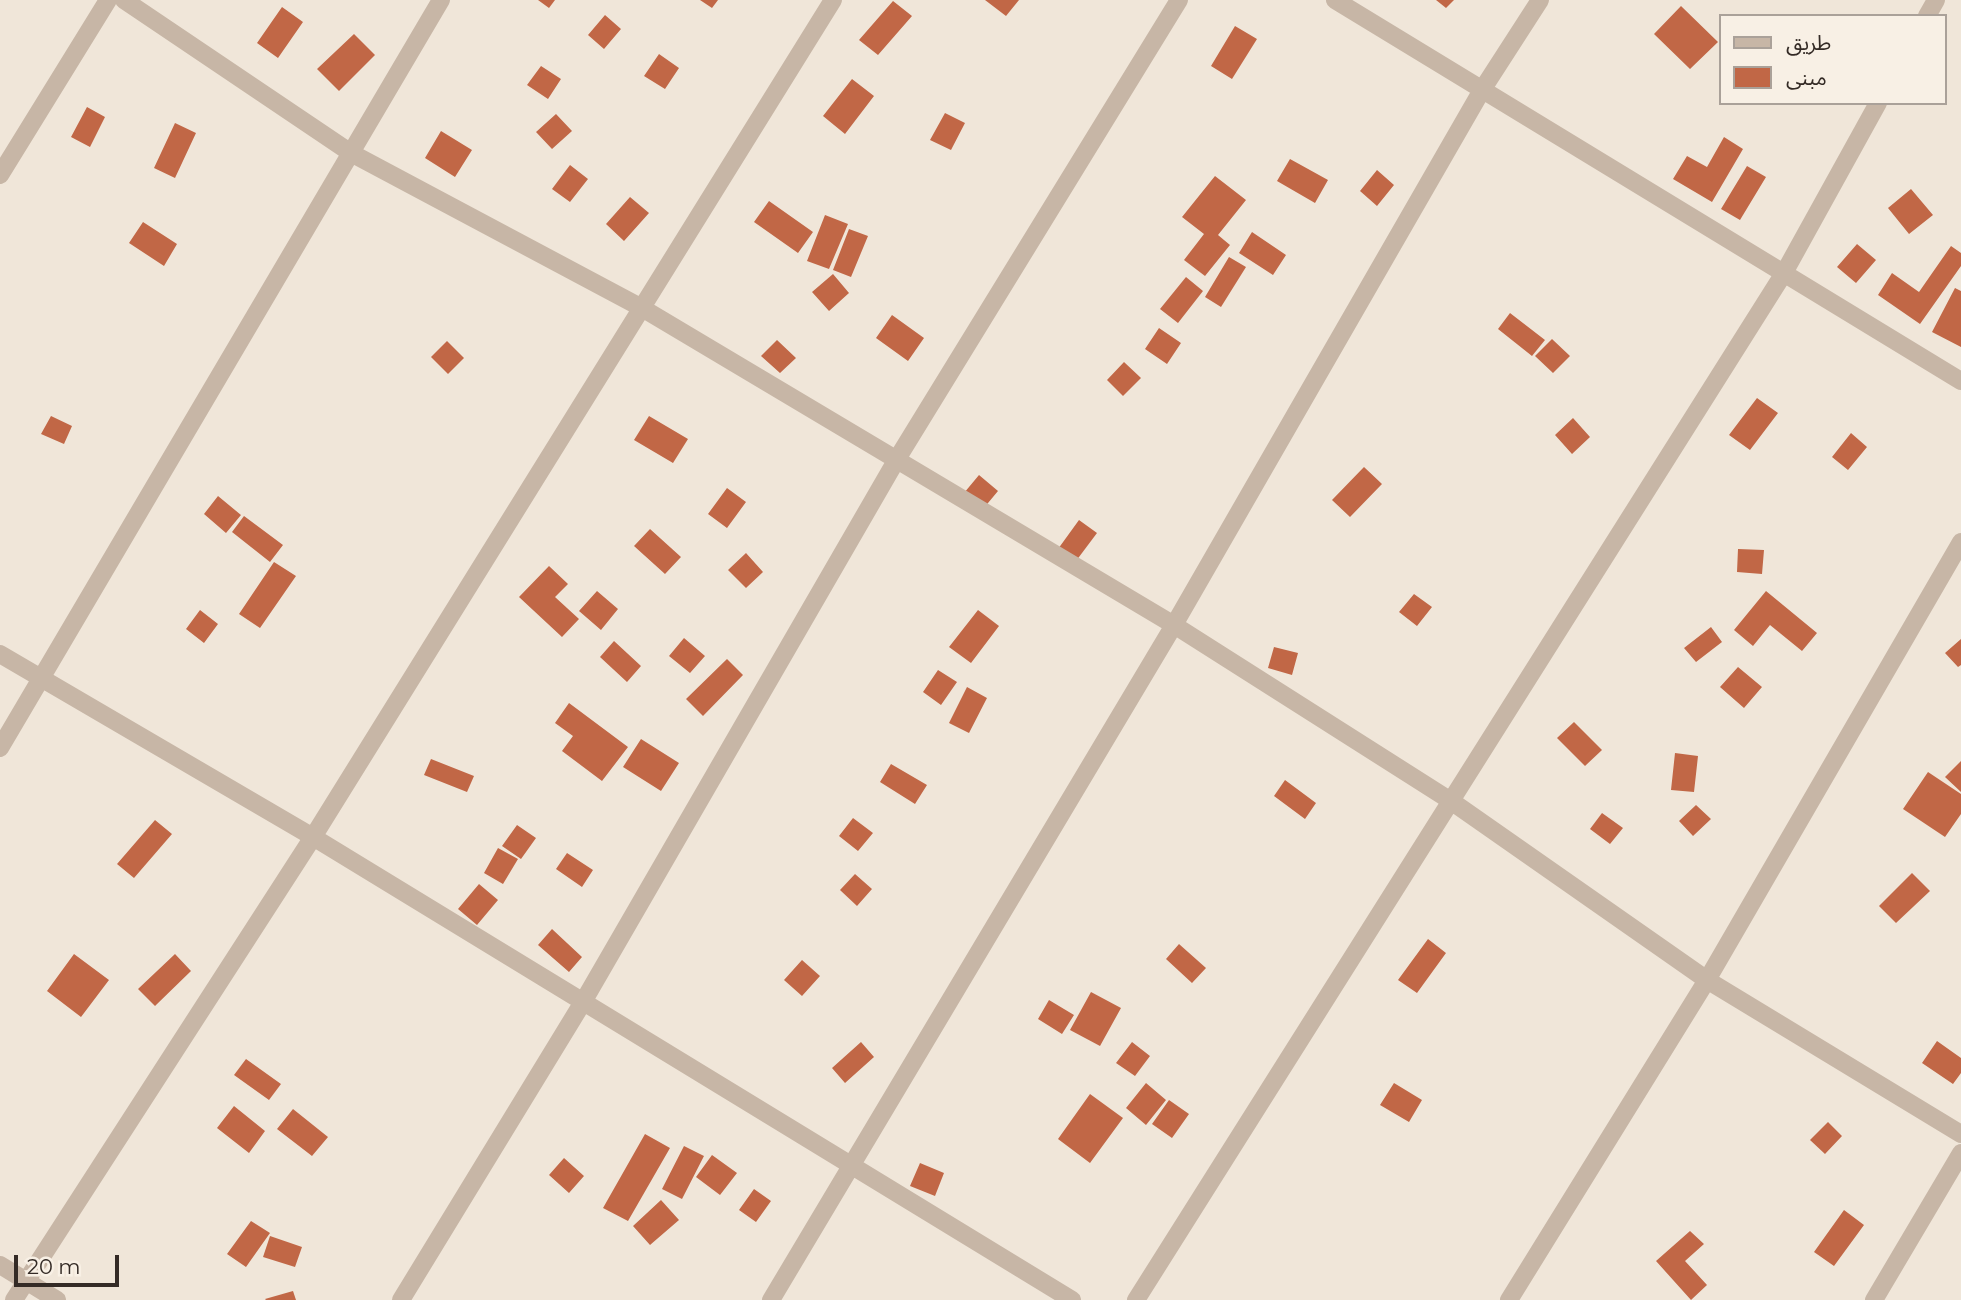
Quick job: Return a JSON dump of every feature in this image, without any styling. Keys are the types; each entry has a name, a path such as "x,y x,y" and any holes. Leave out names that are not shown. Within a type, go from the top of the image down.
{"street":[{"path":"0,175 108,0"},
{"path":"124,0 351,153 642,308 1174,625 1451,801 1707,980 1961,1134"},
{"path":"0,748 441,0"},
{"path":"14,1300 313,837 833,0"},
{"path":"401,1300 583,1002 897,459 1179,0"},
{"path":"1335,0 1961,381"},
{"path":"771,1300 1174,625 1482,90 1540,0"},
{"path":"1136,1300 1784,273 1877,105"},
{"path":"1509,1300 1707,980 1961,542"},
{"path":"0,654 313,837 1072,1300"},
{"path":"1874,1300 1961,1153"},
{"path":"0,1265 57,1300"}],"building":[{"path":"538,0 555,0 549,8"},
{"path":"700,0 718,0 712,8"},
{"path":"985,0 1019,0 1006,16"},
{"path":"1436,0 1454,0 1446,8"},
{"path":"893,1 912,16 878,55 859,40"},
{"path":"1681,6 1718,42 1690,69 1654,34"},
{"path":"282,7 303,22 278,58 257,43"},
{"path":"605,15 621,29 604,49 588,35"},
{"path":"1235,26 1257,39 1232,79 1211,66"},
{"path":"354,34 375,55 339,91 317,69"},
{"path":"659,54 679,68 665,89 644,76"},
{"path":"541,66 561,79 548,99 527,85"},
{"path":"852,79 874,96 845,134 823,116"},
{"path":"87,107 105,117 90,147 71,137"},
{"path":"945,113 965,123 951,150 930,140"},
{"path":"556,114 572,131 552,149 536,132"},
{"path":"175,123 196,133 175,178 154,168"},
{"path":"441,131 472,150 455,177 425,158"},
{"path":"1724,137 1743,149 1712,202 1673,179 1687,156 1707,167"},
{"path":"1290,159 1328,180 1315,203 1277,181"},
{"path":"570,165 588,179 570,202 552,189"},
{"path":"1747,166 1766,177 1740,220 1721,209"},
{"path":"1377,170 1394,185 1377,206 1360,191"},
{"path":"1215,176 1246,200 1218,235 1230,245 1205,276 1184,260 1204,234 1182,217"},
{"path":"1911,189 1933,215 1909,234 1888,208"},
{"path":"630,197 649,213 624,241 606,224"},
{"path":"769,201 813,232 798,253 754,222"},
{"path":"825,215 848,224 829,269 807,261"},
{"path":"143,222 177,244 164,266 129,243"},
{"path":"849,229 868,236 851,277 833,270"},
{"path":"1252,232 1286,255 1273,275 1239,253"},
{"path":"1857,244 1876,260 1856,283 1837,267"},
{"path":"1951,246 1961,253 1961,266 1920,324 1878,295 1892,273 1919,292"},
{"path":"1229,257 1246,267 1221,307 1205,297"},
{"path":"833,274 849,293 829,311 812,292"},
{"path":"1186,277 1203,291 1178,323 1160,309"},
{"path":"1955,288 1961,291 1961,347 1932,332"},
{"path":"1510,313 1545,340 1532,356 1498,329"},
{"path":"892,315 924,338 908,361 876,338"},
{"path":"1159,328 1181,343 1167,364 1145,349"},
{"path":"1552,339 1570,356 1553,373 1535,356"},
{"path":"777,340 796,358 780,373 761,356"},
{"path":"447,341 464,358 448,374 431,357"},
{"path":"1124,362 1141,378 1123,396 1107,380"},
{"path":"1757,398 1778,413 1750,450 1729,435"},
{"path":"51,416 72,426 64,444 41,434"},
{"path":"649,416 688,439 673,463 634,440"},
{"path":"1573,418 1590,437 1572,454 1555,435"},
{"path":"1851,433 1867,447 1848,470 1832,457"},
{"path":"1364,467 1382,484 1350,517 1332,500"},
{"path":"979,475 998,491 983,509 964,493"},
{"path":"727,488 746,502 727,528 708,514"},
{"path":"218,496 241,515 226,533 204,514"},
{"path":"244,516 283,545 270,562 232,532"},
{"path":"1079,520 1097,533 1076,561 1058,549"},
{"path":"650,529 681,557 665,574 634,546"},
{"path":"1738,549 1764,550 1762,574 1737,572"},
{"path":"746,553 763,572 746,588 728,570"},
{"path":"274,562 296,576 260,628 239,614"},
{"path":"549,566 568,584 555,597 579,619 562,637 519,597"},
{"path":"597,591 618,609 601,630 579,611"},
{"path":"1766,591 1817,633 1802,651 1770,625 1753,646 1734,630"},
{"path":"1414,594 1432,607 1417,626 1399,612"},
{"path":"200,610 218,624 204,643 186,629"},
{"path":"978,610 999,626 971,663 949,647"},
{"path":"1711,627 1722,642 1696,662 1684,648"},
{"path":"684,638 705,656 690,673 669,656"},
{"path":"1961,639 1961,665 1958,667 1945,653"},
{"path":"614,641 641,666 627,682 600,657"},
{"path":"1274,647 1298,653 1292,675 1268,668"},
{"path":"727,659 743,675 703,716 686,699"},
{"path":"1738,667 1762,687 1744,708 1720,687"},
{"path":"938,670 957,682 941,705 923,692"},
{"path":"967,687 987,698 969,733 949,723"},
{"path":"569,703 628,747 602,781 562,751 573,736 555,723"},
{"path":"1574,722 1602,750 1585,766 1557,738"},
{"path":"641,739 679,763 661,791 623,767"},
{"path":"1675,753 1698,756 1694,792 1671,790"},
{"path":"431,759 474,776 467,792 424,775"},
{"path":"1961,761 1961,792 1945,777"},
{"path":"891,764 927,785 915,804 880,782"},
{"path":"1928,772 1961,794 1961,814 1945,837 1903,809"},
{"path":"1285,780 1316,803 1305,819 1274,796"},
{"path":"1696,805 1711,819 1693,836 1679,821"},
{"path":"1602,813 1623,828 1610,844 1590,829"},
{"path":"853,818 873,833 858,851 839,836"},
{"path":"155,820 172,834 134,878 117,864"},
{"path":"517,825 536,838 521,859 502,846"},
{"path":"498,848 518,859 503,884 484,873"},
{"path":"567,853 593,870 582,887 556,869"},
{"path":"1912,873 1930,891 1896,923 1879,906"},
{"path":"855,874 872,889 857,906 840,890"},
{"path":"479,884 498,900 477,925 458,909"},
{"path":"552,929 582,957 569,972 538,945"},
{"path":"1428,939 1446,953 1417,993 1398,980"},
{"path":"1179,944 1206,968 1192,983 1166,959"},
{"path":"74,954 109,980 81,1017 47,991"},
{"path":"175,954 191,971 155,1006 138,989"},
{"path":"802,960 820,976 802,996 784,980"},
{"path":"1091,992 1121,1008 1100,1046 1070,1030"},
{"path":"1049,1000 1074,1015 1062,1034 1038,1019"},
{"path":"1937,1041 1961,1058 1961,1073 1953,1084 1922,1063"},
{"path":"861,1042 874,1057 845,1083 832,1068"},
{"path":"1132,1042 1150,1056 1135,1076 1116,1063"},
{"path":"246,1059 281,1084 269,1100 234,1075"},
{"path":"1146,1083 1166,1100 1146,1125 1126,1108"},
{"path":"1394,1083 1422,1100 1409,1122 1380,1105"},
{"path":"1090,1094 1123,1118 1090,1163 1058,1139"},
{"path":"1169,1100 1189,1114 1172,1138 1152,1124"},
{"path":"234,1106 265,1131 249,1153 217,1128"},
{"path":"293,1109 328,1137 312,1156 277,1129"},
{"path":"1828,1122 1842,1136 1825,1154 1810,1140"},
{"path":"645,1134 670,1148 628,1221 603,1208"},
{"path":"684,1146 704,1156 682,1199 662,1189"},
{"path":"712,1155 737,1173 720,1195 696,1177"},
{"path":"564,1158 584,1176 569,1193 549,1175"},
{"path":"920,1163 944,1173 935,1196 910,1186"},
{"path":"754,1189 771,1201 756,1222 739,1210"},
{"path":"661,1200 679,1220 650,1245 633,1226"},
{"path":"1844,1210 1864,1225 1834,1266 1814,1252"},
{"path":"251,1221 270,1233 246,1267 227,1254"},
{"path":"1690,1231 1704,1244 1685,1261 1707,1285 1691,1300 1656,1261"},
{"path":"270,1236 302,1247 295,1267 263,1257"},
{"path":"293,1291 296,1300 265,1299"}]}
